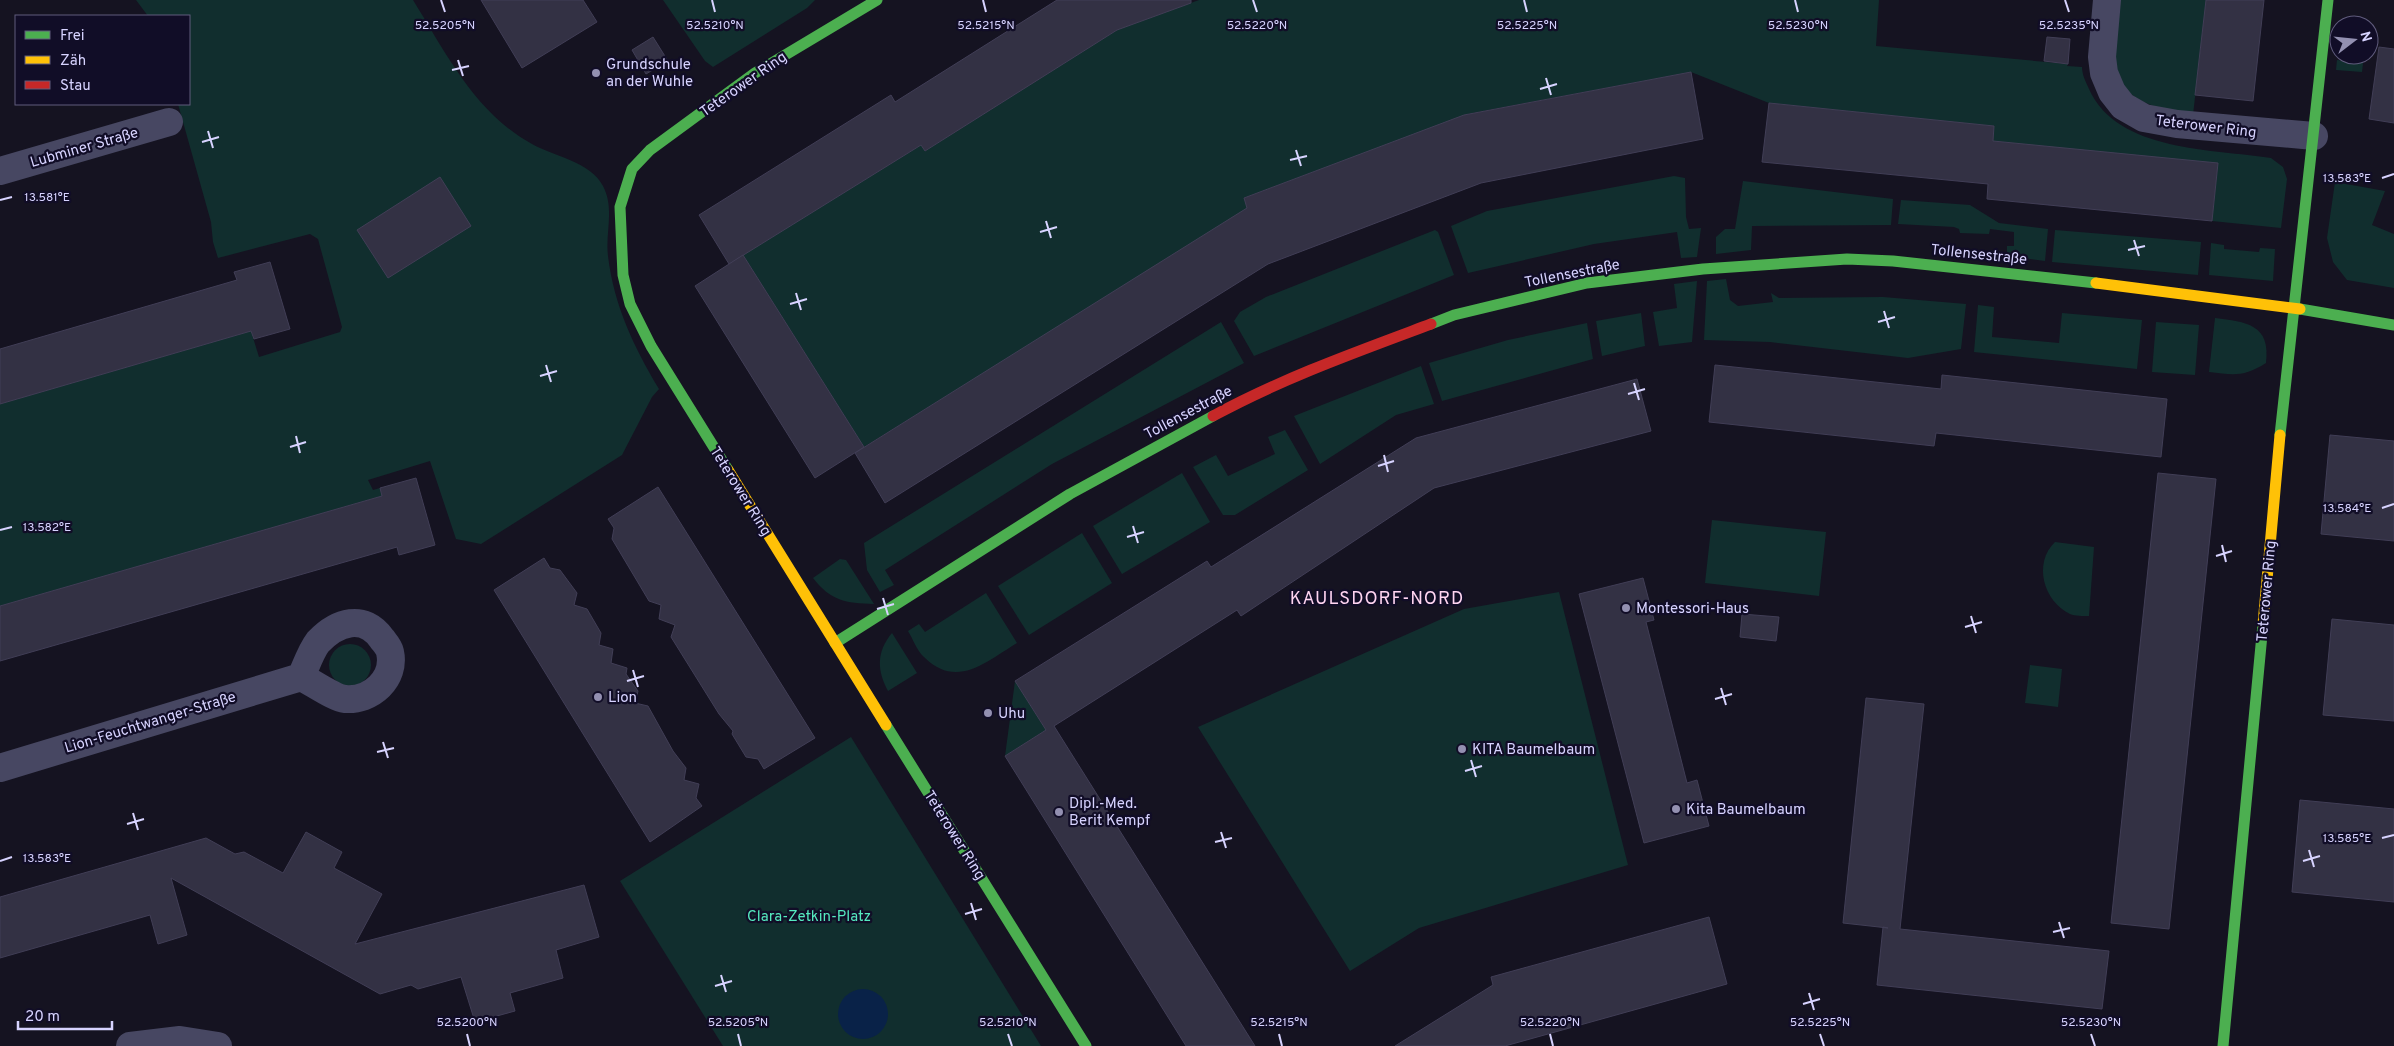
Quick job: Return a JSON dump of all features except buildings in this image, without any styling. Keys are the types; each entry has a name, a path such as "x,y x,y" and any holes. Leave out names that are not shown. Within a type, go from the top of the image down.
{"street":[{"name":"Teterower Ring","path":"877,0 755,72 650,150 632,170 620,207 623,275 630,304 651,346 1086,1046"},
{"name":"Teterower Ring","path":"2106,0 2102,57 2104,73 2112,92 2123,106 2144,118 2177,124 2314,136"},
{"name":"Teterower Ring","path":"2223,1046 2294,308 2328,0"},
{"name":"Lubminer Straße","path":"0,171 169,122"},
{"name":"Tollensestraße","path":"836,643 1070,494 1261,390 1297,374 1454,315 1587,283 1703,269 1847,259 1962,266 2294,308 2394,325"},
{"name":"Lion-Feuchtwanger-Straße","path":"0,768 301,676"},
{"path":"130,1046 147,1042 180,1040 218,1046"}],"green space":[{"path":"136,0 413,0 450,61 478,99 494,116 532,144 581,165 590,171 603,186 608,203 607,247 615,292 633,342 659,389 652,397 622,455 481,544 456,539 430,461 368,480 373,490 380,488 382,496 0,606 0,404 251,331 259,357 340,332 342,327 318,239 310,234 218,258 213,242 211,222 178,105 190,105 190,15 147,15"},
{"path":"663,0 815,0 807,8 713,67 705,61"},
{"path":"1199,0 1879,0 1876,46 2068,64 2067,66 2082,67 2083,76 2089,89 2102,110 2121,125 2144,136 2169,144 2271,158 2283,167 2287,179 2281,228 2212,221 2218,164 1993,141 1994,126 1769,103 1691,72 1468,114 1244,198 1248,210 864,447 743,255 921,145 925,151 1117,30"},
{"path":"2118,0 2206,0 2193,115 2156,107 2144,102 2124,88 2117,78 2113,59"},
{"path":"2336,65 2363,65 2362,72 2336,70"},
{"path":"1674,176 1685,178 1686,217 1689,229 1701,228 1697,257 1681,258 1677,232 1594,244 1468,273 1451,226 1487,211"},
{"path":"1743,181 1893,199 1891,225 1752,226 1751,250 1716,254 1716,237 1725,229 1735,229"},
{"path":"2335,182 2385,191 2372,225 2394,234 2394,288 2347,280 2333,262 2327,238"},
{"path":"1901,200 1970,205 1999,223 2048,229 2045,261 2007,256 2007,246 2014,246 2014,232 1990,229 1989,234 1960,233 1959,229 1954,227 1898,224"},
{"path":"1435,230 1438,232 1454,275 1254,356 1234,321 1240,312 1266,297"},
{"path":"2055,230 2201,242 2198,275 2052,262"},
{"path":"2211,243 2224,245 2224,249 2259,252 2260,248 2275,249 2273,281 2209,275"},
{"path":"1726,279 1730,300 1738,306 1773,302 1771,293 1779,298 1883,297 1966,304 1961,349 1908,358 1770,342 1704,340 1707,281"},
{"path":"1697,281 1692,342 1659,346 1653,312 1677,308 1674,284"},
{"path":"1978,305 1994,307 1992,337 2059,343 2062,313 2142,320 2137,369 1974,352"},
{"path":"1641,313 1645,346 1602,356 1596,321"},
{"path":"2215,318 2237,321 2254,327 2264,340 2267,350 2266,363 2251,371 2239,374 2209,372"},
{"path":"1221,322 1244,363 1052,464 885,570 894,585 880,592 867,570 864,543"},
{"path":"2156,322 2199,325 2195,375 2152,372"},
{"path":"1587,323 1593,359 1442,401 1429,363 1508,340"},
{"path":"1421,366 1434,404 1396,415 1320,464 1294,416"},
{"path":"1285,430 1308,470 1235,515 1223,515 1193,467 1216,455 1228,476 1275,454 1268,437"},
{"path":"1182,473 1210,522 1122,574 1093,526"},
{"path":"1712,520 1826,532 1819,596 1705,583"},
{"path":"1082,533 1112,583 1029,635 998,586"},
{"path":"2055,542 2094,547 2089,616 2070,614 2053,600 2048,591 2044,581 2044,560"},
{"path":"840,559 846,560 874,604 855,603 839,599 826,592 813,578"},
{"name":"KITA Baumelbaum","path":"1559,592 1628,865 1419,928 1350,971 1198,727 1464,609"},
{"path":"986,593 1017,643 972,669 960,672 936,667 917,648 908,631 919,624 925,632"},
{"path":"892,633 917,673 888,691 884,684 880,662 883,647"},
{"path":"350,644 365,650 371,665 365,680 350,686 335,680 329,665 335,650"},
{"path":"2030,665 2062,669 2058,707 2025,703"},
{"path":"1015,681 1046,730 1005,756"},
{"name":"Clara-Zetkin-Platz","path":"851,737 1041,1046 723,1046 620,881"}],"water":[{"path":"868,989 881,996 887,1004 887,1024 881,1032 873,1038 858,1039 845,1032 839,1024 838,1009 845,996 853,990"}],"traffic: fast":[{"path":"728,470 651,346 630,304 623,275 620,207 632,169 650,150 755,73 877,0"},
{"path":"2280,435 2328,0"},
{"path":"1431,324 1454,315 1587,283 1703,269 1847,259 1893,261 2096,283"},
{"path":"2300,309 2394,325"},
{"path":"835,643 1070,494 1213,416"},
{"path":"2223,1046 2263,624"},
{"path":"886,725 1086,1046"}],"traffic: slow":[{"path":"2096,283 2300,309"},
{"path":"2263,624 2280,435"},
{"path":"728,470 886,725"}],"traffic: jam":[{"path":"1213,416 1293,378 1431,324"}],"place":[{"name":"Grundschule an der Wuhle","path":"596,73"},
{"name":"Montessori-Haus","path":"1626,608"},
{"name":"Lion","path":"598,697"},
{"name":"Uhu","path":"988,713"},
{"name":"KITA Baumelbaum","path":"1462,749"},
{"name":"Kita Baumelbaum","path":"1676,809"},
{"name":"Dipl.-Med. Berit Kempf","path":"1059,812"}],"district":[{"name":"KAULSDORF-NORD","path":"1377,598"}]}
